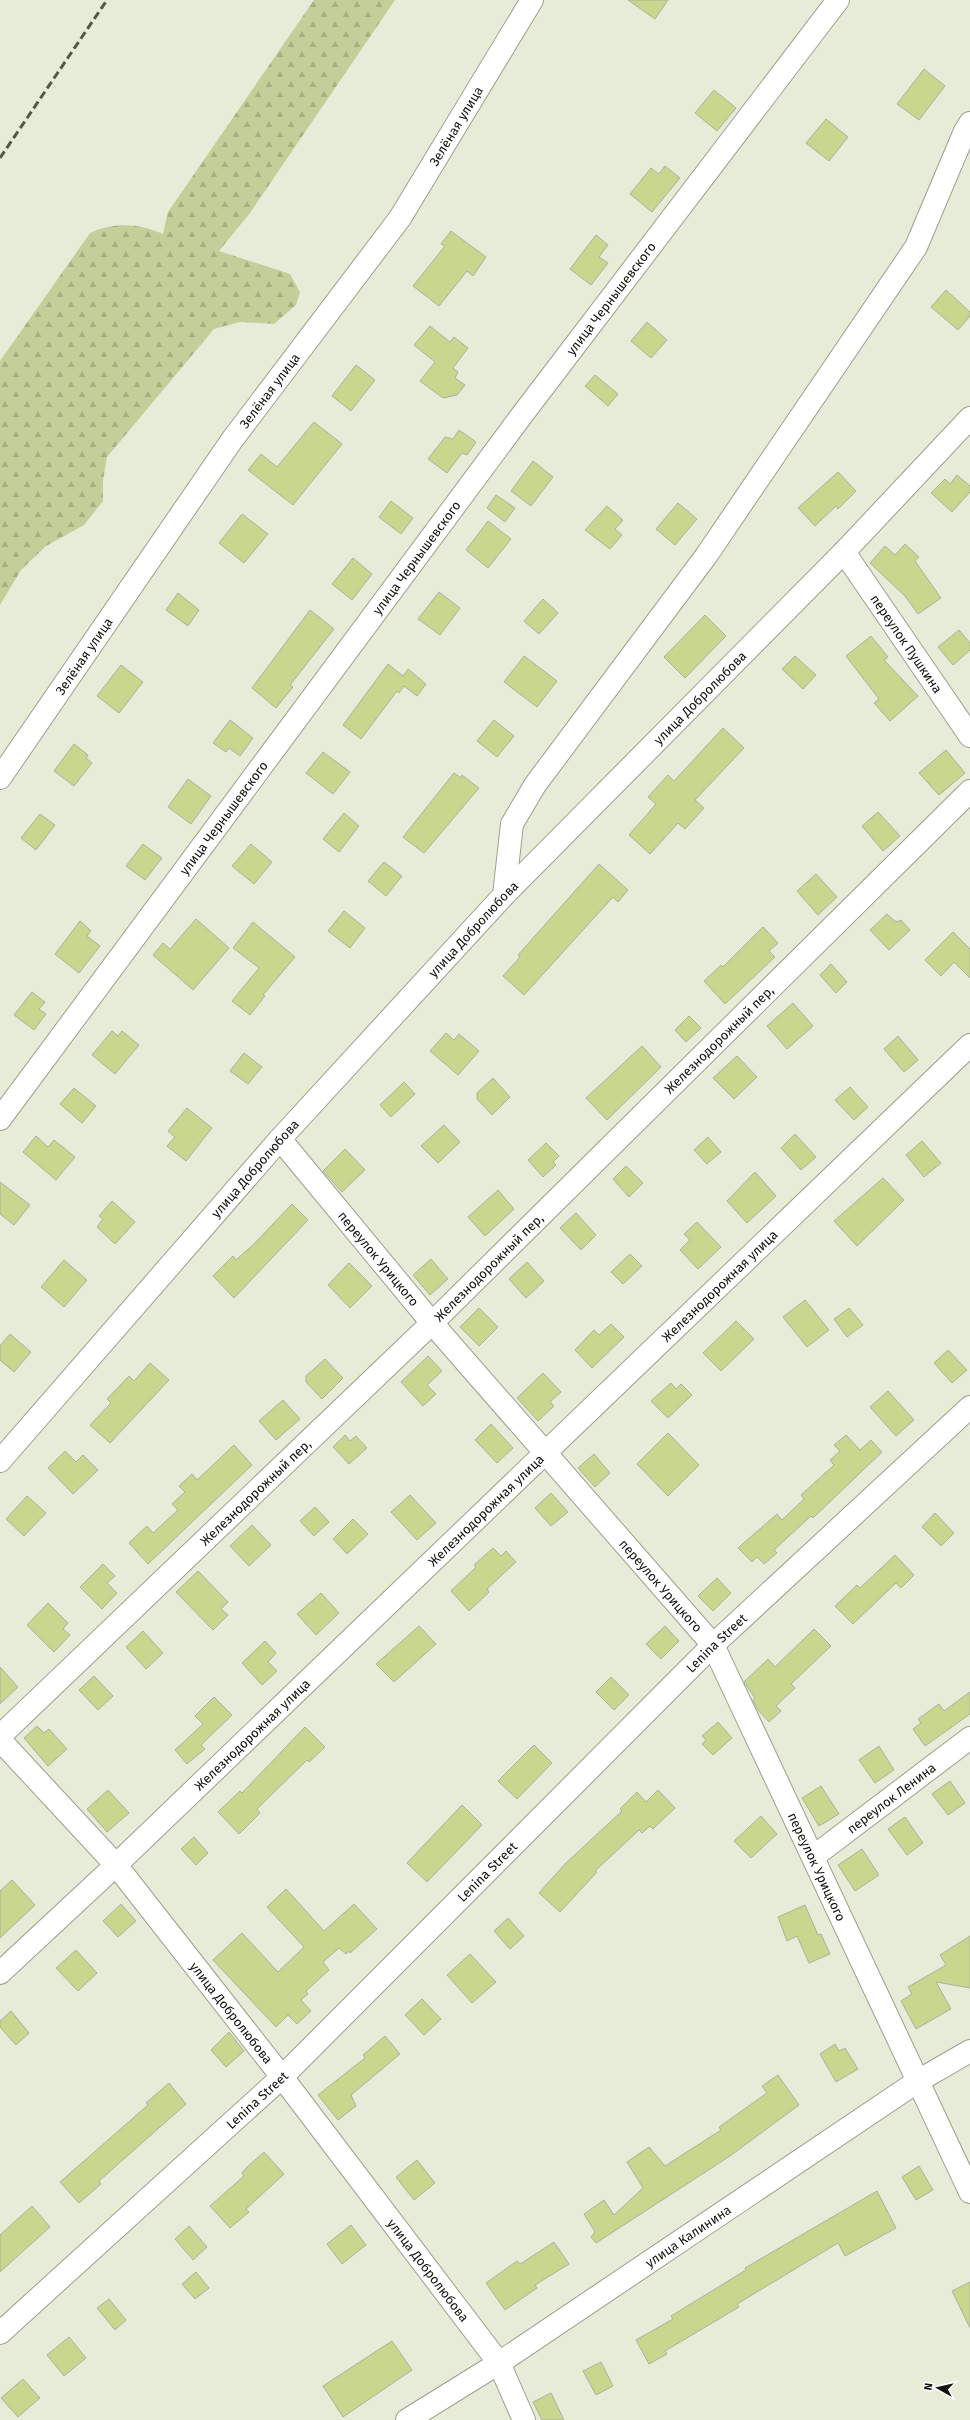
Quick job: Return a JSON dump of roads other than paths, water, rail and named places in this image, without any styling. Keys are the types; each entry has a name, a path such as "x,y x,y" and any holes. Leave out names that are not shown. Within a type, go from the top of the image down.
{"street":[{"name":"Зелёная улица","path":"0,778 232,440 400,218 532,0"},
{"name":"улица Чернышевского","path":"0,1119 522,416 838,0"},
{"path":"504,895 512,824 535,785 706,556 916,247 965,131 970,123"},
{"name":"улица Добролюбова","path":"0,1461 280,1139 504,895 844,552 970,418"},
{"name":"переулок Пушкина","path":"844,552 970,736"},
{"name":"Железнодорожный пер,","path":"0,1736 432,1323 970,791"},
{"name":"Железнодорожная улица","path":"0,1973 116,1865 970,1045"},
{"name":"переулок Урицкого","path":"280,1139 432,1323 713,1645 970,2192"},
{"name":"Lenina Street","path":"0,2333 282,2076 713,1645 970,1407"},
{"name":"переулок Ленина","path":"813,1857 970,1738"},
{"name":"улица Добролюбова","path":"0,1740 116,1865 282,2076 499,2362 524,2420"},
{"name":"улица Калинина","path":"407,2420 499,2362 918,2081 970,2051"}],"railway":[{"path":"0,158 107,0"}]}
